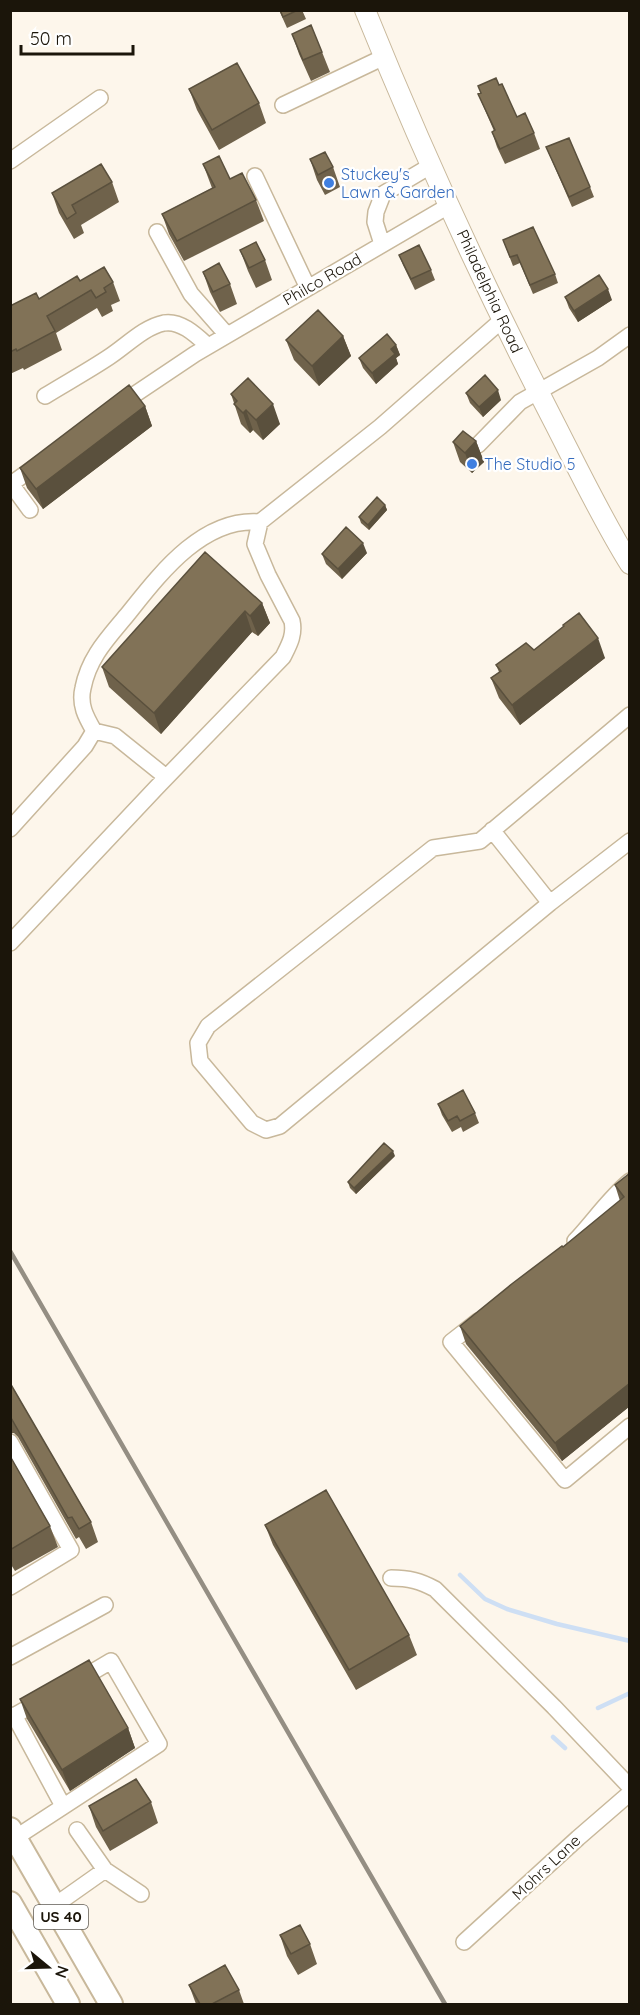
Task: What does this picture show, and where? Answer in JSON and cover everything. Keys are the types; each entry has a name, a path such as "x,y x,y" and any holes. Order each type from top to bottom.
{"highway":[{"name":"US 40","path":"13,1833 111,2004"},
{"name":"US 40","path":"10,1903 68,2004"}],"main road":[{"name":"Philadelphia Road","path":"365,10 502,320 630,564"}],"street":[{"path":"283,105 384,57"},
{"path":"10,161 100,98"},
{"path":"382,244 375,222 383,194 432,165"},
{"path":"255,176 308,288"},
{"name":"Philco Road","path":"111,411 202,350 450,204"},
{"path":"157,232 191,294 227,335"},
{"path":"10,943 161,782 283,657 294,630 292,621 255,544 260,522 380,427 502,320"},
{"path":"45,396 110,357 151,328 166,323 179,325 194,333 202,350"},
{"path":"478,445 520,402 539,393 630,335"},
{"path":"30,510 11,484 47,458"},
{"path":"161,782 115,736 94,731 82,709 82,689 94,655 157,577 180,553 218,531 245,521 260,522"},
{"path":"630,715 480,841 433,848 208,1026 198,1043 200,1061 252,1123 266,1130 280,1126 550,903 630,841"},
{"path":"10,829 85,746 94,731"},
{"path":"492,830 550,903"},
{"path":"567,1248 608,1205 613,1195 630,1182"},
{"path":"487,1313 451,1342 565,1480 630,1426"},
{"path":"10,1442 71,1550 11,1586"},
{"path":"391,1578 407,1578 422,1582 435,1590 554,1707 630,1787"},
{"path":"10,1657 105,1605"},
{"path":"13,1833 63,1806 159,1744 111,1661 12,1716 63,1806"},
{"name":"Mohrs Lane","path":"464,1942 630,1793"},
{"path":"77,1830 105,1870 141,1894"},
{"path":"54,1905 105,1870"}],"building":[{"path":"280,10 298,10 283,17"},
{"path":"311,25 322,52 303,60 292,34"},
{"path":"237,63 259,103 212,130 189,89"},
{"path":"496,78 499,85 502,84 517,117 525,113 534,133 500,149 492,132 495,130 478,94 481,93 478,86"},
{"path":"569,138 590,187 569,197 546,147"},
{"path":"325,152 333,167 318,175 310,159"},
{"path":"219,156 230,179 242,173 256,200 177,241 162,214 215,187 203,164"},
{"path":"101,164 112,182 72,205 76,213 67,219 52,193"},
{"path":"533,227 555,274 530,285 517,255 510,257 503,240"},
{"path":"256,242 265,260 249,268 240,250"},
{"path":"419,245 431,270 411,279 399,255"},
{"path":"219,263 230,284 213,292 203,272"},
{"path":"104,267 113,282 104,288 106,292 96,298 91,290 47,316 55,331 17,351 16,349 10,352 10,306 36,293 39,299 77,276 80,281"},
{"path":"599,275 608,289 574,311 565,297"},
{"path":"318,310 343,336 312,366 286,340"},
{"path":"387,334 396,345 391,349 395,354 372,373 359,358"},
{"path":"485,375 498,390 479,407 466,393"},
{"path":"248,378 273,404 256,420 246,410 243,413 234,404 237,401 231,394"},
{"path":"129,385 145,406 36,489 20,468"},
{"path":"463,431 476,441 465,453 453,442"},
{"path":"377,497 385,505 368,525 359,517"},
{"path":"346,527 363,543 338,569 322,554"},
{"path":"205,552 262,603 250,616 245,611 154,713 102,667"},
{"path":"579,613 598,638 512,705 491,678 501,671 496,665 526,643 534,650"},
{"path":"463,1090 475,1113 460,1121 457,1116 448,1121 438,1104"},
{"path":"384,1143 393,1151 354,1188 348,1182"},
{"path":"630,1173 630,1383 555,1443 460,1326 624,1197 615,1185"},
{"path":"10,1383 91,1522 79,1529 72,1517 68,1518 10,1416"},
{"path":"10,1456 50,1526 10,1550"},
{"path":"326,1490 409,1635 349,1670 265,1525"},
{"path":"89,1660 128,1728 62,1770 20,1699"},
{"path":"136,1779 151,1802 103,1831 89,1806"},
{"path":"300,1925 310,1944 291,1954 280,1935"},
{"path":"225,1965 239,1990 212,2004 200,2004 189,1985"}],"waterway":[{"path":"460,1575 485,1599 507,1609 557,1624 630,1641"},
{"path":"598,1708 630,1693"},
{"path":"553,1737 565,1748"}],"railway":[{"path":"10,1251 445,2004"}],"place":[{"name":"Stuckey's Lawn & Garden","path":"329,183"},
{"name":"The Studio 5","path":"472,464"}]}
